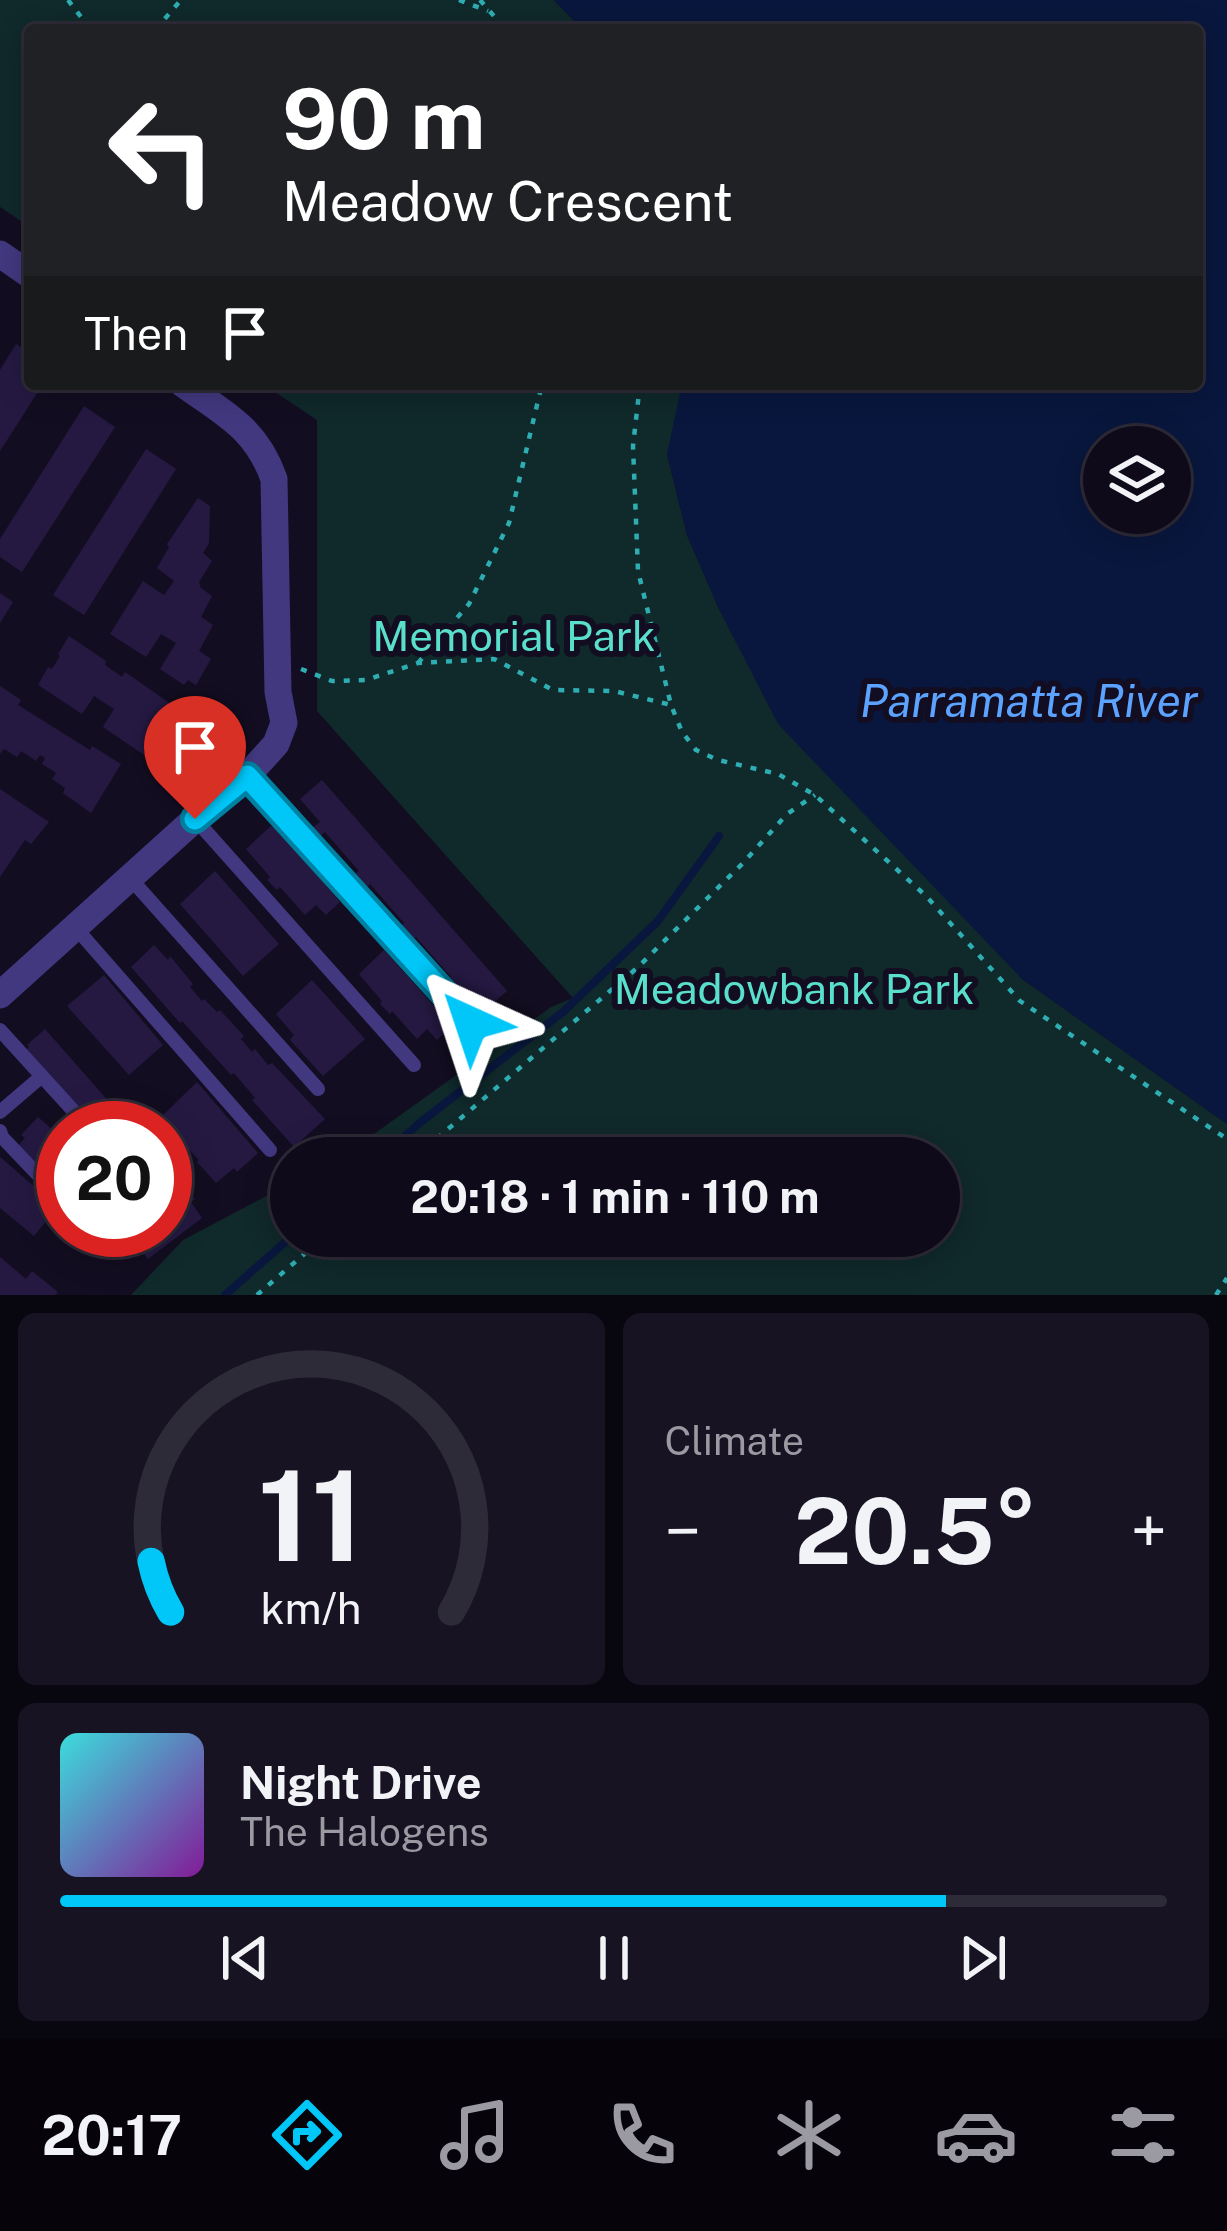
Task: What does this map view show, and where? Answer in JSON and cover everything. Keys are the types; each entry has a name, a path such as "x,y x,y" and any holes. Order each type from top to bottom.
{"street":[{"path":"0,995 247,776 276,744 284,723 278,692 274,479 265,453 242,427 191,390"},
{"path":"0,977 245,753 278,692"}],"lane":[{"path":"247,776 471,1023"},
{"path":"195,819 414,1065"},
{"path":"130,878 318,1089"},
{"path":"75,927 270,1150"},
{"path":"0,1030 65,1101"},
{"path":"0,1112 42,1076"},
{"path":"0,1131 36,1173"}],"path":[{"path":"68,0 86,24"},
{"path":"160,24 181,0"},
{"path":"458,0 493,13"},
{"path":"480,0 501,24"},
{"path":"418,664 469,604 509,523 541,390"},
{"path":"639,390 633,446 638,571 671,705 696,750 778,774 815,795 926,896 1020,1001 1227,1139"},
{"path":"308,670 332,681 365,680 418,664 494,659 553,690 614,691 671,705"},
{"path":"439,1137 637,968 788,814 815,795"},
{"path":"257,1295 301,1257"},
{"path":"1216,1295 1227,1278"}],"green space":[{"path":"0,0 554,0 577,24 24,24 24,223 0,207"},
{"path":"272,390 687,390 1022,979 1227,1124 1227,1295 131,1295 167,1257 192,1257 192,1235 270,1194 270,1257 960,1257 960,1137 370,1137 551,1007 573,998 317,711 317,420","holes":["667,454 755,677 719,609 687,535"]}],"water":[{"name":"Parramatta River","path":"554,0 1227,0 1227,1124 1022,979 778,724 687,535 667,454 681,390 1203,390 1203,24 577,24"}],"building":[{"path":"16,344 24,349 24,390 39,390 0,451 0,370"},
{"path":"84,406 115,427 22,572 0,557 0,539"},
{"path":"146,449 176,469 84,615 53,595"},
{"path":"198,498 210,506 209,543 203,553 212,561 199,582 212,596 201,617 213,625 199,651 211,659 196,685 188,680 184,685 160,669 176,643 161,634 146,657 110,634 143,581 164,595 174,581 157,568"},
{"path":"0,593 13,602 0,623"},
{"path":"69,636 122,677 125,672 181,711 150,759 103,727 114,709 94,696 82,714 38,685"},
{"path":"0,686 21,700 18,705 121,764 91,813 63,793 65,788 52,779 56,773 42,764 45,758 40,755 36,761 21,751 17,757 4,749 0,754"},
{"path":"322,780 507,991 484,1011 465,989 455,997 442,984 451,977 416,937 407,944 396,932 404,923 370,884 363,892 350,878 359,871 325,832 315,840 307,832 320,822 300,799"},
{"path":"0,789 49,822 31,844 25,840 0,877"},
{"path":"273,824 340,902 326,915 316,905 305,915 280,887 277,890 267,880 270,877 246,849"},
{"path":"215,871 279,944 243,976 180,904"},
{"path":"154,945 168,960 170,956 202,1001 220,1010 252,1052 255,1049 268,1065 272,1063 325,1119 305,1137 285,1137 234,1073 180,1023 131,967"},
{"path":"384,950 452,1026 437,1040 427,1029 417,1039 380,1004 359,974"},
{"path":"104,975 163,1045 129,1075 67,1006"},
{"path":"312,980 365,1039 323,1076 290,1040 294,1035 276,1014"},
{"path":"45,1029 108,1101 62,1101 22,1056"},
{"path":"197,1082 258,1153 216,1183 192,1153 192,1101 177,1101"},
{"path":"36,1119 36,1162 18,1146 25,1138 21,1135"},
{"path":"0,1157 36,1188 36,1234 0,1208"},
{"path":"192,1203 202,1218 192,1226"},
{"path":"0,1257 26,1279 32,1271 58,1292 0,1295"}],"waterway":[{"path":"404,1137 563,1012 658,921 719,836"},
{"path":"225,1295 270,1255"}],"route":[{"path":"195,819 247,776 471,1023"}],"park label":[{"name":"Memorial Park","path":"514,635"},
{"name":"Meadowbank Park","path":"794,988"}]}
